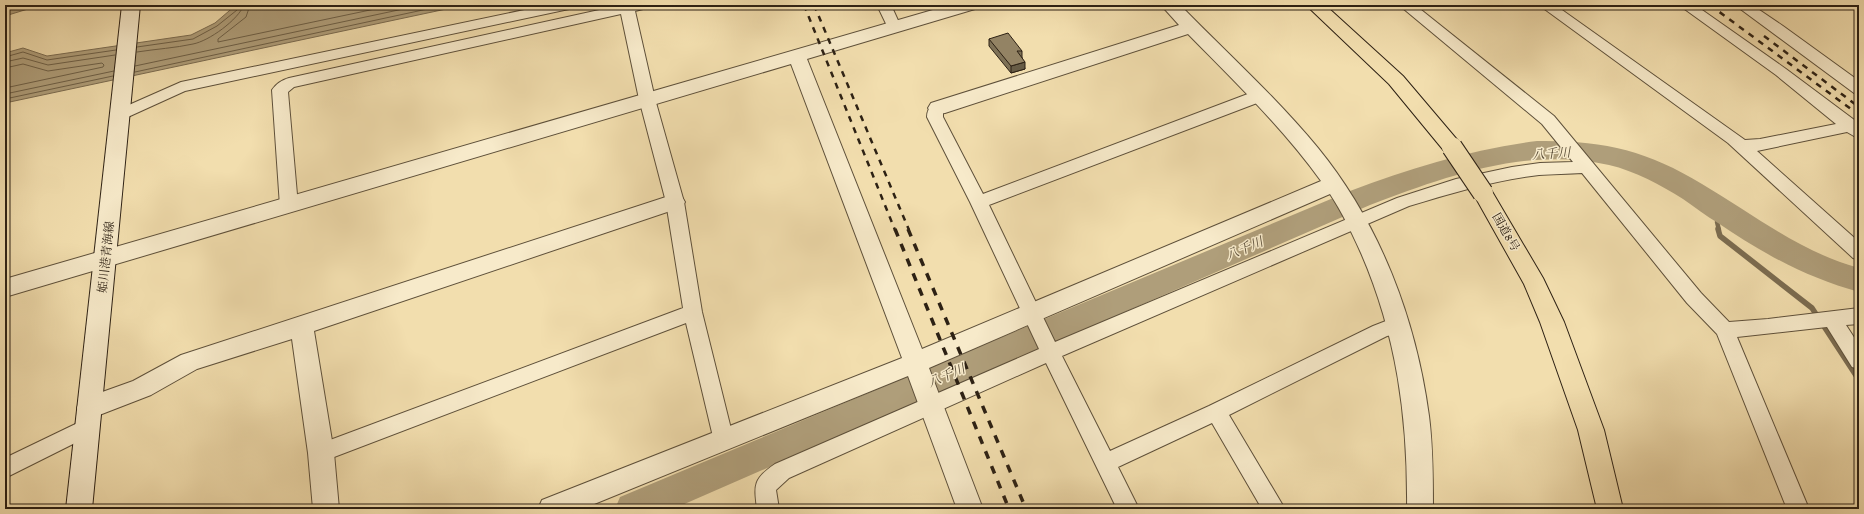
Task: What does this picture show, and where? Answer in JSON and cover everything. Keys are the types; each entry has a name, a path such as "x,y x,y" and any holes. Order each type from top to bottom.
{"highway":[{"name":"国道8号","path":"1315,5 1396,80 1452,147 1483,193 1509,236 1552,322 1591,430 1610,509"}],"street":[{"name":"姫川港青海線","path":"79,509 106,258 119,109 131,5"},
{"path":"119,109 182,87 569,5"},
{"path":"289,206 280,90 289,83 642,5"},
{"path":"884,5 894,27"},
{"path":"5,288 289,206 969,5"},
{"path":"1170,5 1259,96 1313,155 1334,184 1357,221 1379,270 1399,327 1413,390 1420,442 1420,509"},
{"path":"1406,5 1548,120 1694,298 1725,330 1798,509"},
{"path":"1546,5 1734,139 1859,253"},
{"path":"1686,5 1781,72 1855,129"},
{"path":"1742,5 1778,29 1859,89"},
{"path":"627,8 647,99 675,202 693,312 724,441"},
{"path":"1128,509 1031,313 979,202 935,117 935,112 938,108 1191,27"},
{"path":"797,56 932,406 970,509"},
{"path":"979,202 1259,96"},
{"path":"1741,146 1760,145 1855,129"},
{"path":"768,509 765,488 771,479 782,471 932,406 1051,352 1357,221 1422,195 1456,185 1512,173 1540,169 1586,167"},
{"path":"551,509 724,441 915,363 1334,184"},
{"path":"5,468 188,362 302,326 675,202"},
{"path":"321,454 693,312"},
{"path":"1725,330 1859,316"},
{"path":"1832,319 1859,361"},
{"path":"302,326 321,454 326,509"},
{"path":"1105,463 1216,412 1380,331 1391,327 1399,327"},
{"path":"1216,412 1274,509"}],"water":[{"path":"5,5 41,5 5,16"},
{"path":"236,5 465,5 5,103 5,53 23,48 47,56 191,35 215,23"}],"building":[{"path":"1008,33 1022,51 1017,51 1025,62 1011,66 989,39"}],"waterway":[{"name":"八千川","path":"633,509 1360,198 1417,177 1476,160 1537,151 1568,150 1598,153 1621,158 1656,172 1687,188 1758,234 1808,262 1859,280"},
{"path":"1719,230 1717,222 1728,216"},
{"path":"1718,229 1720,236 1812,308 1859,380"}],"railway":[{"path":"804,5 895,230"},
{"path":"814,5 909,230"},
{"path":"1710,5 1859,115"},
{"path":"1764,36 1859,107"},
{"path":"895,229 1009,509"},
{"path":"908,229 1026,509"}]}
